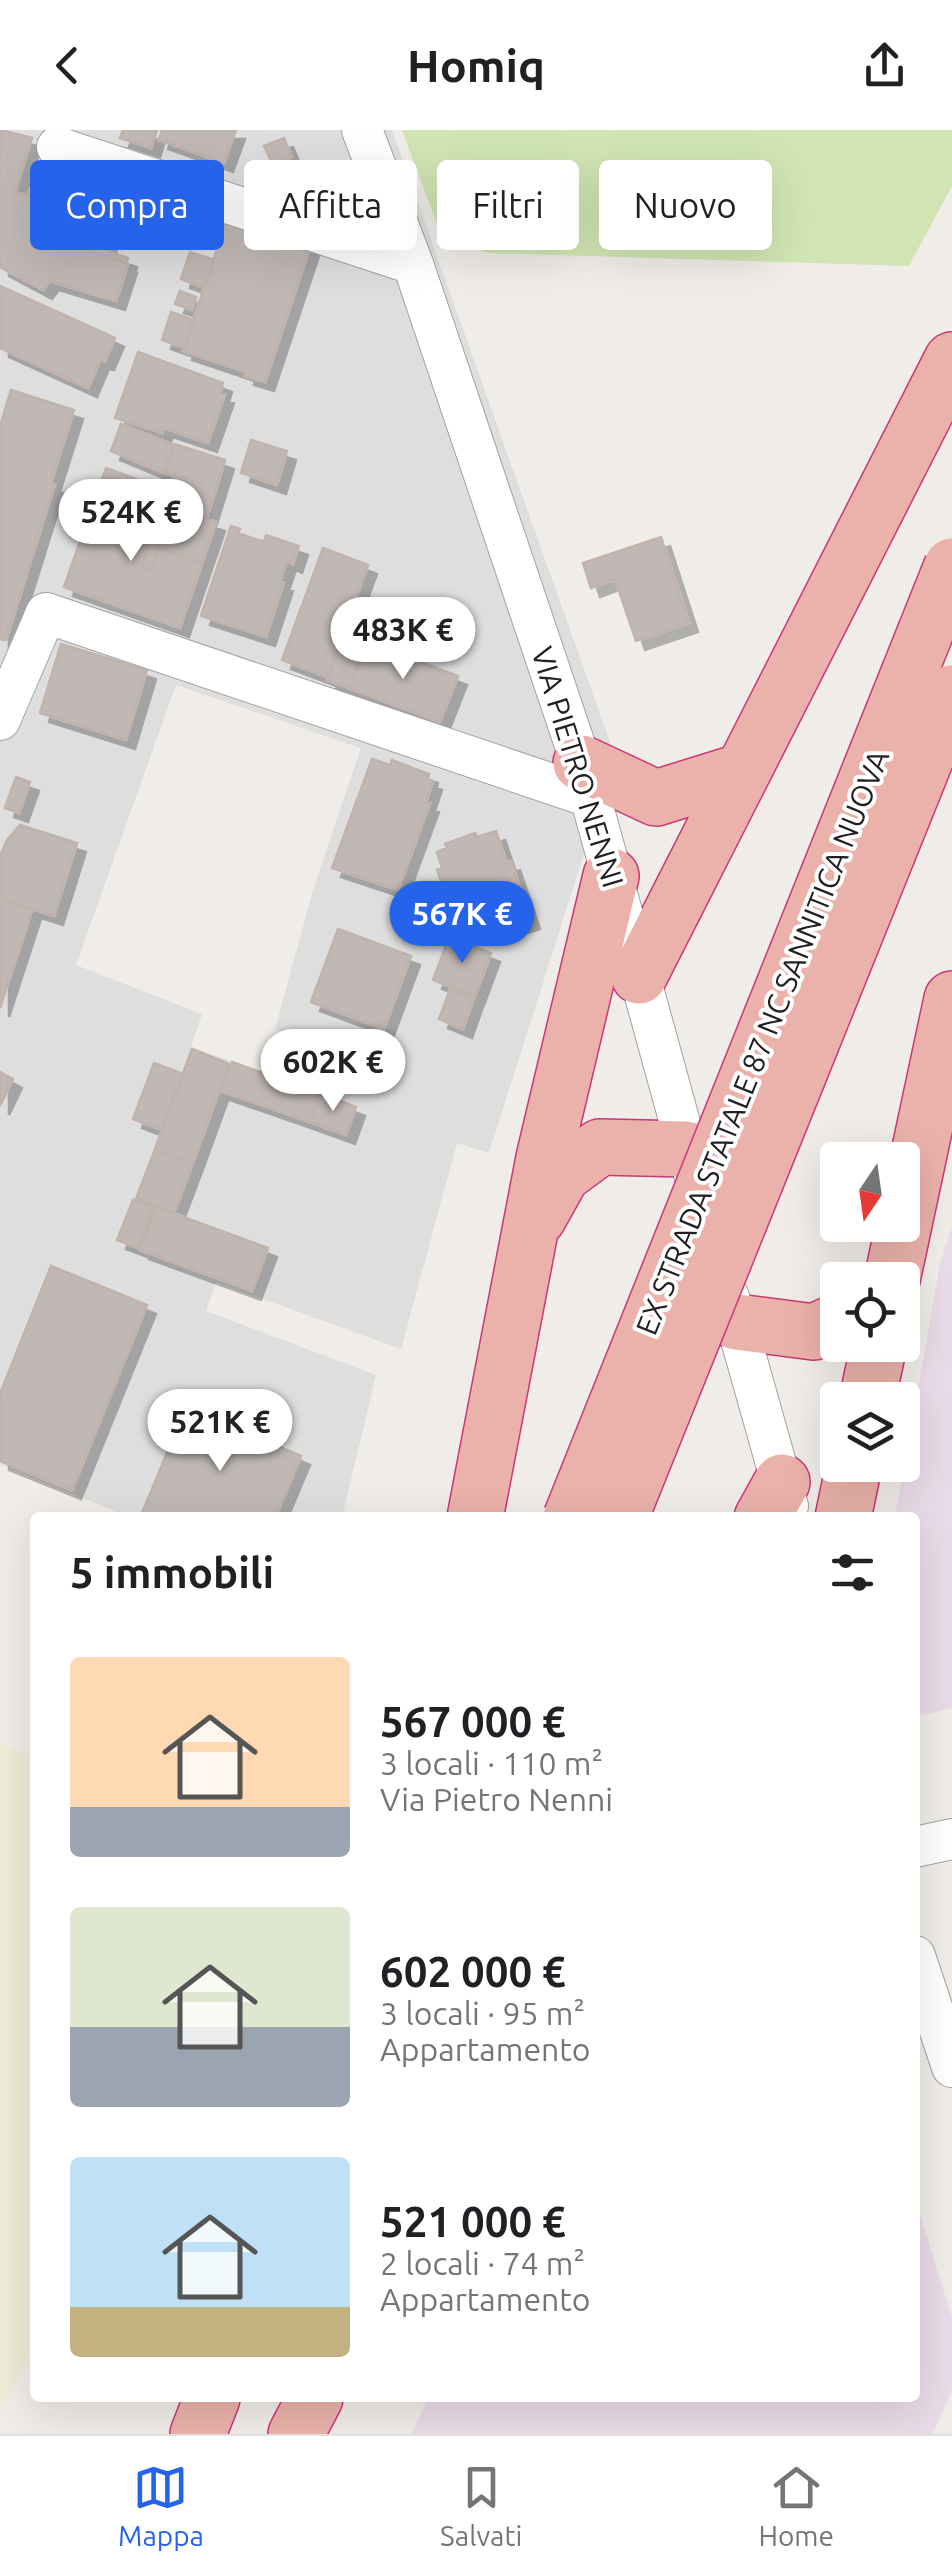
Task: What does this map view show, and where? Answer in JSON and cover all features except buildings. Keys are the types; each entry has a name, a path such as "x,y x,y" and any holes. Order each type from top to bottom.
{"highway":[{"path":"639,976 952,360"},
{"name":"EX STRADA STATALE 87 NC SANNITICA NUOVA","path":"573,1512 952,566"},
{"name":"EX STRADA STATALE 87 NC SANNITICA NUOVA","path":"622,1512 952,693"},
{"path":"585,780 656,798 743,770"},
{"path":"476,1512 530,1234 611,876"},
{"path":"896,1262 952,999"},
{"path":"530,1234 562,1175 600,1147 680,1126"},
{"path":"736,1322 814,1332 820,1329"},
{"path":"844,1512 850,1482"},
{"path":"198,2434 210,2402"},
{"path":"258,2434 271,2402"},
{"path":"296,2434 313,2402"}],"street":[{"name":"VIA PIETRO NENNI","path":"362,130 413,264 585,780 736,1322 778,1505"},
{"path":"56,147 413,264"},
{"path":"0,720 46,613 585,780"},
{"path":"920,1846 952,1839"},
{"path":"920,1971 952,2068"}],"shaded area":[{"path":"0,130 392,130 403,160 244,160 244,250 417,250 417,200 615,756 489,1153 457,1143 401,1349 216,1282 206,1311 376,1375 343,1512 117,1512 0,1464","holes":["176,685 361,748 313,890 275,1029 344,1051 330,1095 191,1047 202,1014 76,965"]},
{"path":"952,1225 952,1708 920,1716 920,1512 896,1512 901,1482 920,1482 919,1382 940,1264"},
{"path":"920,2214 952,2318 952,2390 933,2434 411,2434 426,2402 920,2402"}],"green space":[{"path":"402,130 952,130 952,186 909,266 489,253 480,250 579,250 579,160 437,160 437,224 417,170 417,160 413,160"},
{"path":"0,1742 30,1756 30,2354 0,2413"}]}
